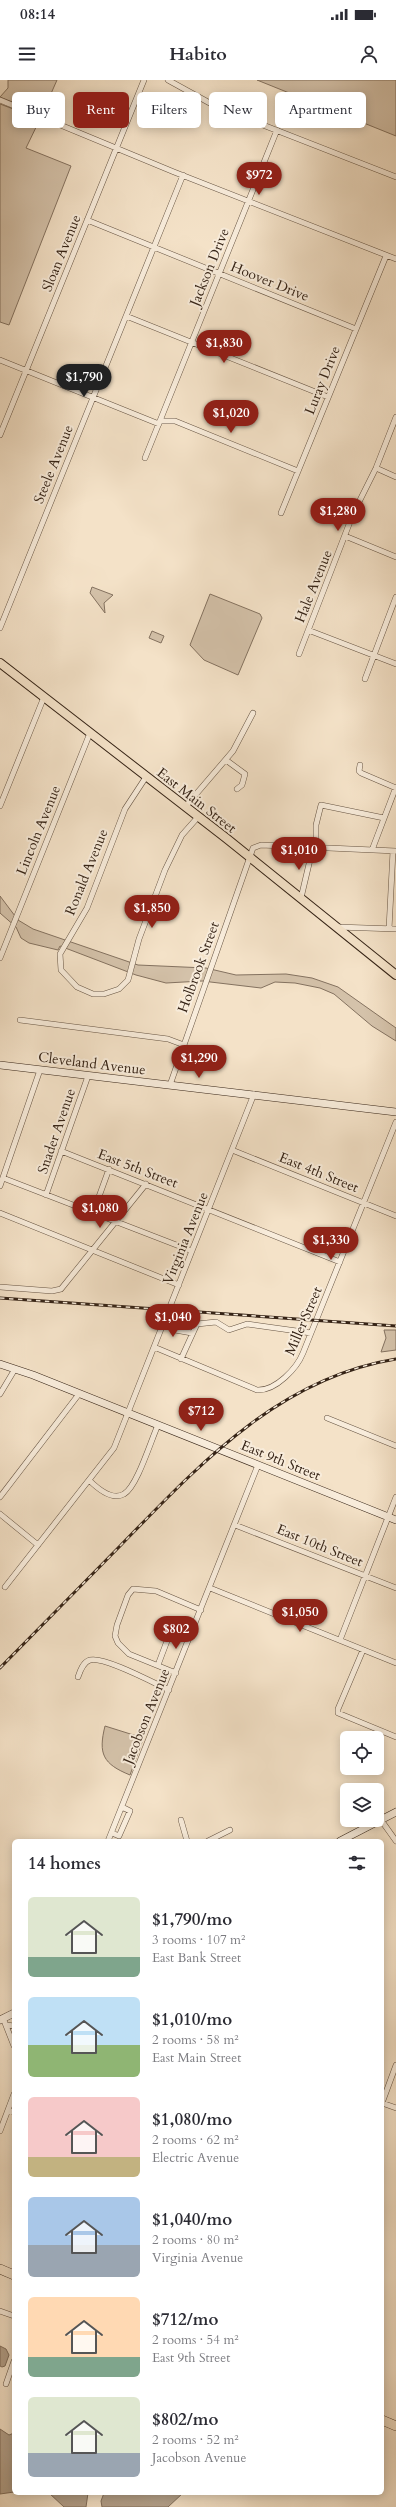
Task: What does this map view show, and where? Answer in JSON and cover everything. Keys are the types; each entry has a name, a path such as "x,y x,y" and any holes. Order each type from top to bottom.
{"highway":[{"path":"0,2269 12,2274"},
{"path":"384,2421 396,2426"}],"main road":[{"name":"East Main Street","path":"0,663 249,857 396,975"},
{"name":"Cleveland Avenue","path":"0,1065 396,1112"},
{"name":"East 9th Street","path":"0,1364 128,1413 396,1520"},
{"path":"384,1818 396,1812"},
{"path":"344,1839 367,1827"},
{"path":"3,2021 12,2014"}],"street":[{"name":"Sloan Avenue","path":"0,435 144,80"},
{"path":"168,80 211,104 396,178"},
{"path":"0,100 117,146 183,175 396,259"},
{"name":"Jackson Drive","path":"145,458 277,130"},
{"name":"Steele Avenue","path":"0,628 183,175"},
{"name":"Hoover Drive","path":"87,220 356,329"},
{"name":"Luray Drive","path":"281,513 386,256"},
{"path":"126,316 328,397"},
{"path":"0,360 93,398 160,422 175,421 298,471"},
{"name":"Hale Avenue","path":"299,654 345,536 376,468 396,417"},
{"path":"376,468 396,477"},
{"path":"345,536 396,557"},
{"path":"365,679 396,597"},
{"path":"308,630 396,664"},
{"path":"0,806 44,697"},
{"path":"185,807 226,760 253,713"},
{"name":"Lincoln Avenue","path":"0,958 90,733"},
{"path":"226,760 245,774 242,785 236,789"},
{"path":"360,765 359,771 361,773 396,787 372,850"},
{"name":"Ronald Avenue","path":"146,777 125,809 86,908 60,954 60,964 64,975 72,984 85,992 97,995 110,993 122,987 128,980 139,939 166,870 182,835 198,817"},
{"path":"301,898 314,847 316,825 321,805 384,818"},
{"path":"249,857 253,848 258,846 394,851 389,929"},
{"name":"Holbrook Street","path":"170,1085 249,857"},
{"path":"336,927 396,929"},
{"path":"20,1020 168,1039 184,1045"},
{"path":"0,1186 40,1070"},
{"name":"Snader Avenue","path":"46,1195 88,1076"},
{"name":"Virginia Avenue","path":"5,1587 114,1448 254,1094"},
{"name":"Miller Street","path":"182,1359 250,1387 263,1390 289,1374 300,1361 340,1262 362,1202 396,1122"},
{"name":"East 4th Street","path":"232,1150 396,1216"},
{"name":"East 5th Street","path":"61,1151 340,1262"},
{"path":"93,1213 109,1169"},
{"path":"3,1178 192,1251"},
{"path":"0,1288 52,1291 66,1285 146,1184"},
{"path":"0,1213 179,1285"},
{"path":"165,1320 188,1319 197,1324 216,1322 230,1330 247,1324 311,1332"},
{"path":"165,1320 175,1330 192,1333"},
{"path":"154,1347 182,1359 197,1324"},
{"path":"0,1394 15,1369"},
{"path":"0,1497 79,1394"},
{"path":"327,1418 396,1446"},
{"path":"89,1480 105,1493 118,1496 126,1493 136,1478 158,1425"},
{"name":"Jacobson Avenue","path":"109,1839 258,1465"},
{"path":"340,1640 396,1498"},
{"path":"0,1514 38,1546"},
{"name":"East 10th Street","path":"235,1524 396,1588"},
{"path":"210,1588 396,1663"},
{"path":"176,1673 129,1654 118,1643 116,1630 130,1592 140,1589 156,1591 201,1610"},
{"path":"158,1666 167,1641"},
{"path":"363,1650 338,1709 338,1713 396,1737"},
{"path":"78,1677 84,1664 90,1660 97,1660 122,1668 169,1690"},
{"path":"112,1833 119,1836 123,1831 130,1811 122,1807"},
{"path":"182,1820 187,1839"},
{"path":"384,1824 396,1841"},
{"path":"212,1839 230,1830"},
{"path":"3,2021 12,2041"},
{"path":"384,2098 396,2065"},
{"path":"0,2131 12,2099"},
{"path":"384,2104 396,2108"},
{"path":"8,2110 12,2111"},
{"path":"0,2311 12,2315"},
{"path":"6,2384 12,2367"}],"shaded area":[{"path":"8,80 57,80 52,92 12,92 12,102 0,97 8,88"},
{"path":"257,80 396,80 396,136 366,124 366,92 287,92"},
{"path":"0,104 12,108 12,128 36,128 26,148 71,166 9,325 0,322"},
{"path":"92,587 113,595 104,603 105,613 90,593"},
{"path":"210,594 260,614 262,618 238,675 204,660 190,645"},
{"path":"152,631 164,636 161,643 149,638"},
{"path":"0,896 18,920 33,929 138,965 206,968 236,975 286,974 312,978 338,987 396,1028 396,1041 372,1026 334,994 320,988 295,983 275,982 261,988 202,981 166,983 136,975 60,946 58,950 29,943 21,938 16,927 0,913"},
{"path":"384,1330 396,1330 396,1350 381,1352 386,1338"},
{"path":"105,1726 140,1737 142,1742 130,1775 114,1767 105,1757 102,1744"},
{"path":"0,2346 6,2349 9,2355 5,2366 2,2367 0,2366"},
{"path":"0,2429 9,2435 12,2434 12,2492 0,2494"},
{"path":"51,2495 88,2495 86,2507 64,2507"},
{"path":"103,2495 181,2495 168,2507 102,2507 101,2501"}],"railway":[{"path":"0,1298 396,1326"},
{"path":"0,1668 181,1484 244,1429 278,1405 315,1385 354,1369 396,1359"}]}
